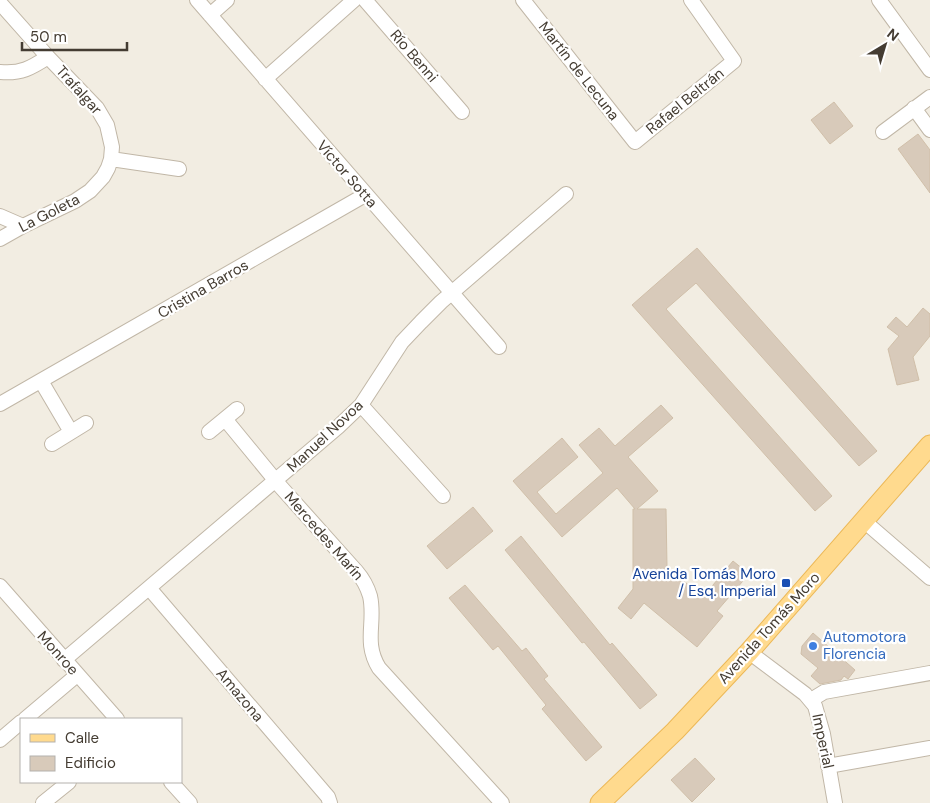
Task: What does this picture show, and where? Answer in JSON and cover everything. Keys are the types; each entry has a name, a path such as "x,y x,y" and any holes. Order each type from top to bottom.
{"main road":[{"name":"Avenida Tomás Moro","path":"600,803 675,731 748,652 930,445"}],"street":[{"name":"Víctor Sotta","path":"197,0 499,348"},
{"path":"210,16 227,0"},
{"path":"265,79 354,0"},
{"name":"Río Benni","path":"365,0 462,112"},
{"name":"Martín de Lecuna","path":"523,0 635,142"},
{"name":"Rafael Beltrán","path":"635,142 734,61 691,0"},
{"path":"880,0 930,70"},
{"name":"Trafalgar","path":"0,3 103,116 110,136 111,159"},
{"path":"0,72 13,73 31,68 48,56"},
{"path":"883,132 930,97"},
{"path":"914,108 930,130"},
{"path":"111,159 179,169"},
{"name":"La Goleta","path":"0,239 75,201 90,191 103,177 111,159"},
{"name":"Manuel Novoa","path":"64,660 338,427 361,405 402,342 441,302 566,194"},
{"name":"Cristina Barros","path":"0,404 365,195"},
{"path":"0,216 23,226"},
{"path":"41,381 71,432"},
{"path":"361,405 443,496"},
{"path":"209,432 237,409"},
{"name":"Mercedes Marín","path":"224,419 366,584 372,614 370,647 379,668 502,803"},
{"path":"52,444 86,423"},
{"path":"864,521 930,578"},
{"name":"Monroe","path":"0,586 116,718"},
{"name":"Amazona","path":"149,588 328,797 330,803"},
{"name":"Imperial","path":"748,652 811,700 815,706 824,734 835,803"},
{"path":"811,700 824,692 930,673"},
{"path":"26,718 77,675"},
{"path":"0,740 20,723"},
{"path":"828,766 930,748"},
{"path":"44,803 68,783"},
{"path":"173,783 186,801"}],"building":[{"path":"834,102 853,126 830,144 811,120"},
{"path":"918,134 930,150 930,193 898,149"},
{"path":"697,248 877,451 859,466 696,283 666,309 832,496 815,511 632,305"},
{"path":"923,308 930,314 930,336 913,357 919,380 897,385 888,349 899,336 887,327 896,317 907,327"},
{"path":"661,405 673,418 628,457 658,491 637,509 666,509 667,567 703,597 733,561 749,574 717,611 723,616 697,647 644,603 631,619 618,608 633,589 633,509 635,509 617,488 562,537 513,481 562,438 578,457 537,492 556,514 603,473 579,445 599,428 615,446"},
{"path":"473,507 493,531 447,569 427,546"},
{"path":"521,536 610,645 612,643 657,695 640,709 505,550"},
{"path":"465,585 522,651 526,648 548,676 544,679 602,747 586,761 542,709 546,705 498,646 493,650 449,598"},
{"path":"813,633 855,670 848,679 844,676 841,680 820,684 811,676 818,668 801,654 802,646"},
{"path":"695,758 715,779 692,802 671,780"}],"place":[{"name":"Avenida Tomás Moro / Esq. Imperial","path":"786,583"},
{"name":"Automotora Florencia","path":"813,646"}]}
